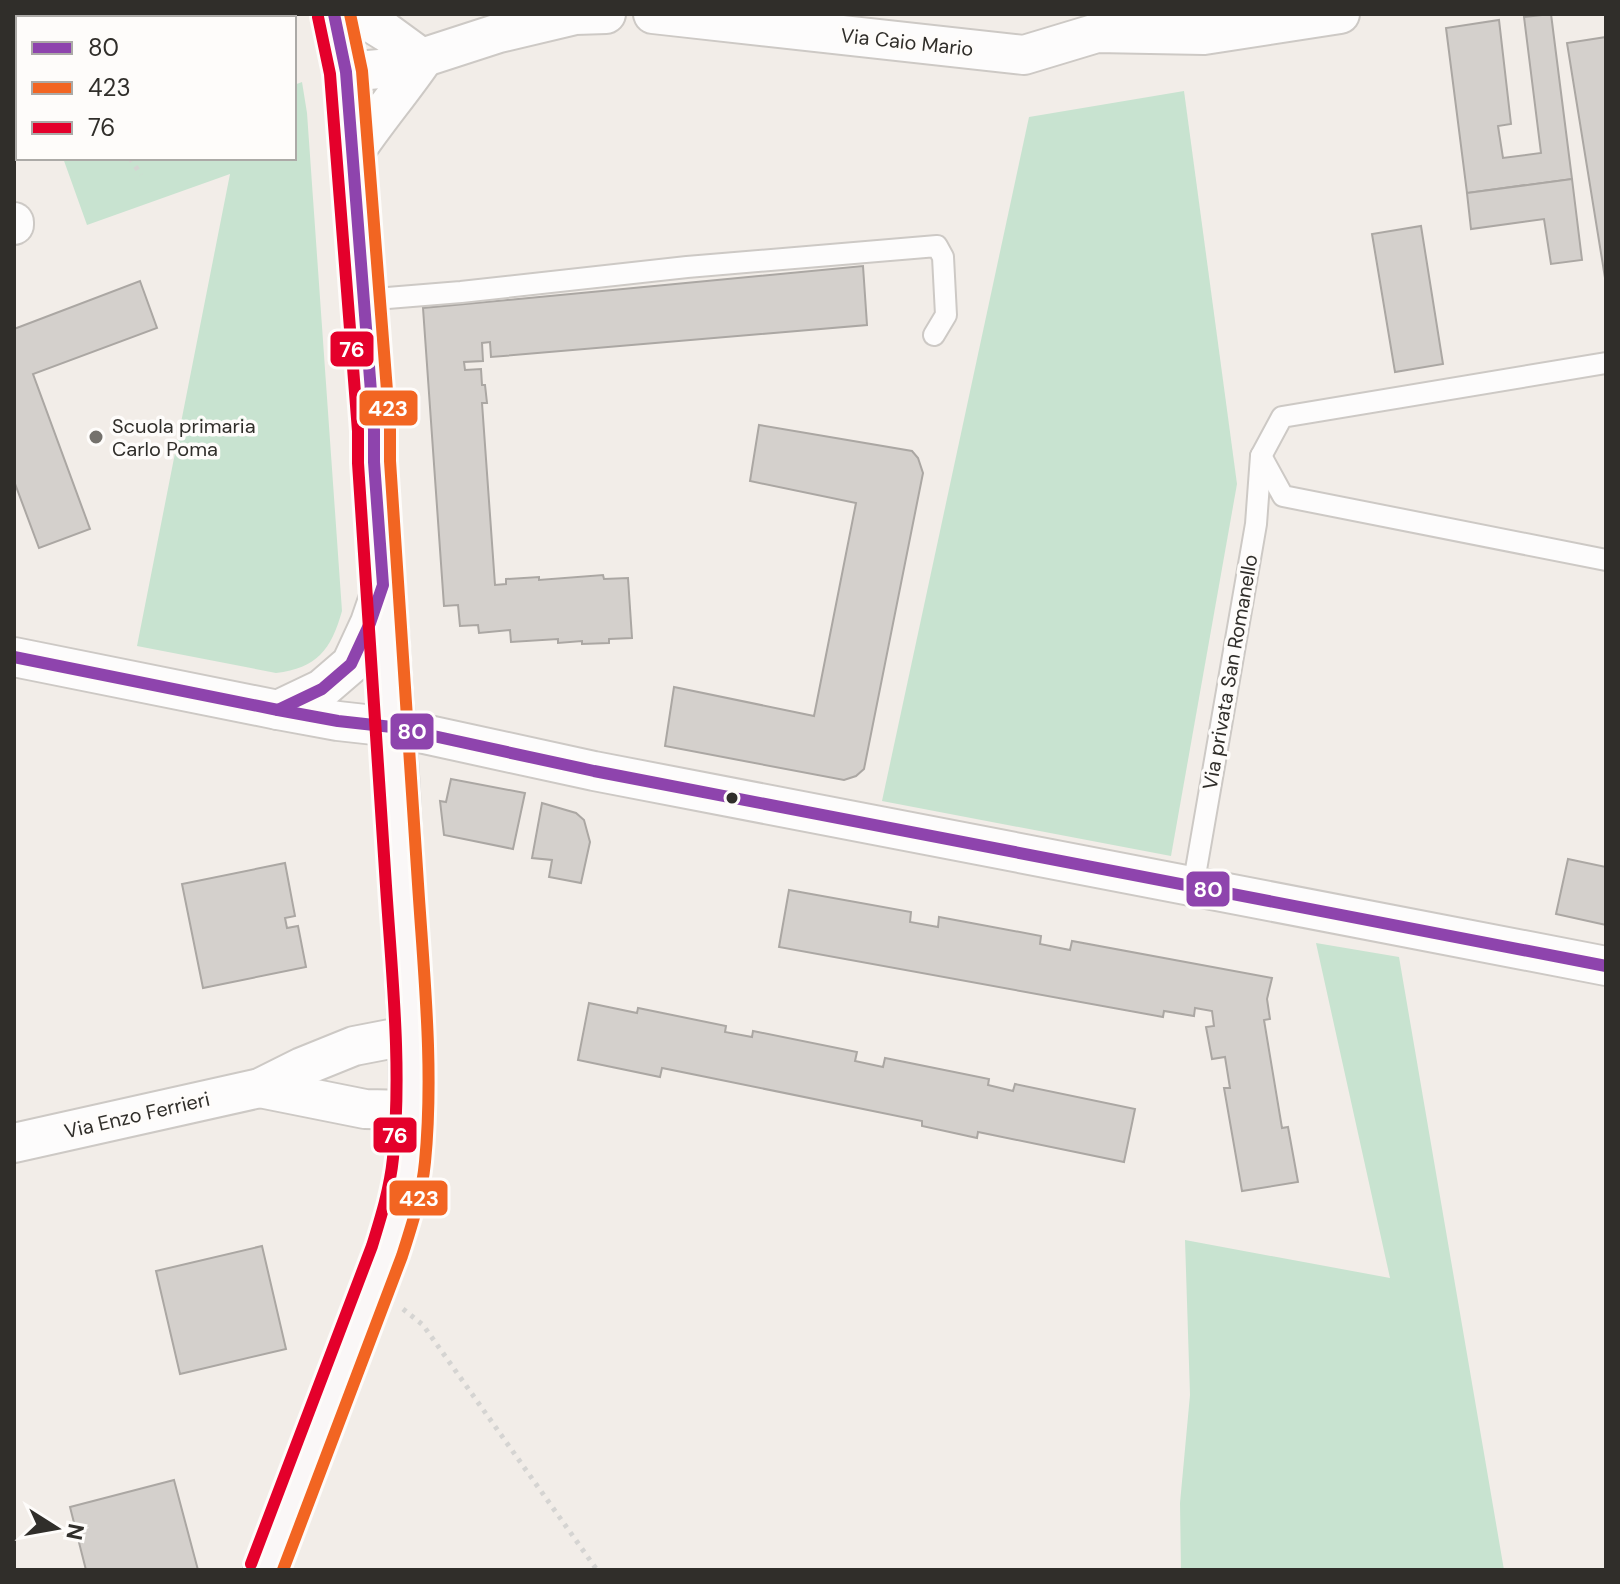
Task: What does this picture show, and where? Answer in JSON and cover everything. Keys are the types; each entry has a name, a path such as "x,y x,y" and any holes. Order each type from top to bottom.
{"street":[{"path":"266,1570 374,1285 402,1201 409,1162 412,1110 411,1035 374,430 354,153 346,72 334,14"},
{"path":"357,14 423,59"},
{"path":"346,72 391,68 499,33 575,15 606,14"},
{"name":"Via Caio Mario","path":"653,14 1024,55 1097,33 1109,24 1204,35 1340,14"},
{"path":"354,153 423,59"},
{"path":"278,710 322,689 351,664 383,585"},
{"path":"14,657 278,710 392,727 594,771 1606,966"},
{"name":"Via Enzo Ferrieri","path":"14,1143 260,1088 354,1046 411,1035"},
{"name":"Via Enzo Ferrieri","path":"260,1088 365,1109 412,1110"}],"lane":[{"path":"363,300 687,267 937,246 943,257 946,315 934,335"},
{"name":"Via privata San Romanello","path":"1193,887 1256,524 1261,456 1282,417 1606,363"},
{"path":"1261,456 1283,496 1606,560"}],"path":[{"path":"131,160 141,175"},
{"path":"374,1285 423,1325 597,1570"}],"green space":[{"path":"14,14 83,14 16,16 14,89"},
{"path":"302,82 307,113 342,611 333,636 320,655 302,667 276,673 137,646 230,174 87,225 64,160 296,160 296,84"},
{"path":"1184,91 1237,484 1171,856 882,801 1029,117"},
{"path":"1316,943 1399,957 1504,1570 1181,1570 1180,1503 1190,1395 1185,1240 1390,1278"}],"building":[{"path":"1551,14 1572,179 1467,193 1446,28 1499,20 1511,124 1498,126 1503,158 1541,153 1524,17"},
{"path":"1606,37 1606,284 1567,43"},
{"path":"1572,179 1582,260 1551,264 1544,219 1471,229 1467,193"},
{"path":"1421,226 1443,364 1395,372 1372,234"},
{"path":"863,266 867,325 491,357 490,342 482,343 483,361 464,362 465,370 481,369 482,385 485,385 487,403 482,403 495,585 506,584 506,579 539,577 539,580 603,575 604,579 628,578 632,638 582,644 582,641 558,643 558,639 511,642 510,630 479,633 478,625 460,626 458,605 444,606 423,308"},
{"path":"140,281 157,328 33,374 90,529 39,548 14,481 14,329"},
{"path":"759,425 912,451 923,473 864,769 844,780 665,746 674,687 814,716 856,503 750,481"},
{"path":"451,779 525,793 513,849 444,835 440,801 446,802"},
{"path":"542,803 576,813 584,820 590,842 581,883 549,877 552,860 532,858"},
{"path":"1568,859 1606,867 1606,925 1556,914"},
{"path":"285,863 295,916 285,918 287,928 298,926 306,967 203,988 182,884"},
{"path":"789,890 911,912 910,922 938,927 939,917 1041,936 1040,944 1070,950 1072,941 1272,978 1267,999 1270,1019 1264,1020 1282,1128 1288,1127 1298,1182 1242,1191 1224,1088 1230,1088 1225,1057 1212,1059 1206,1027 1214,1026 1212,1011 1195,1008 1194,1016 1164,1011 1163,1017 779,947"},
{"path":"589,1003 637,1013 638,1008 726,1026 725,1032 752,1037 753,1031 857,1052 855,1061 883,1067 885,1058 989,1079 988,1085 1013,1091 1015,1084 1135,1109 1124,1162 978,1132 977,1138 922,1126 922,1121 662,1068 660,1077 578,1060"},
{"path":"262,1246 286,1349 180,1374 156,1271"},
{"path":"174,1480 198,1570 86,1570 70,1507"}],"transit line":[{"name":"80","path":"278,710 322,689 351,664 383,585 346,72 334,14"},
{"name":"423","path":"283,1570 402,1256 422,1186 428,1127 427,1023 390,429 362,71 350,14"},
{"name":"76","path":"251,1564 372,1246 390,1180 396,1124 395,1022 358,431 330,74 318,17"},
{"name":"80","path":"14,657 278,710 392,727 594,771 1606,966"}],"place":[{"name":"Scuola primaria Carlo Poma","path":"96,437"}]}
